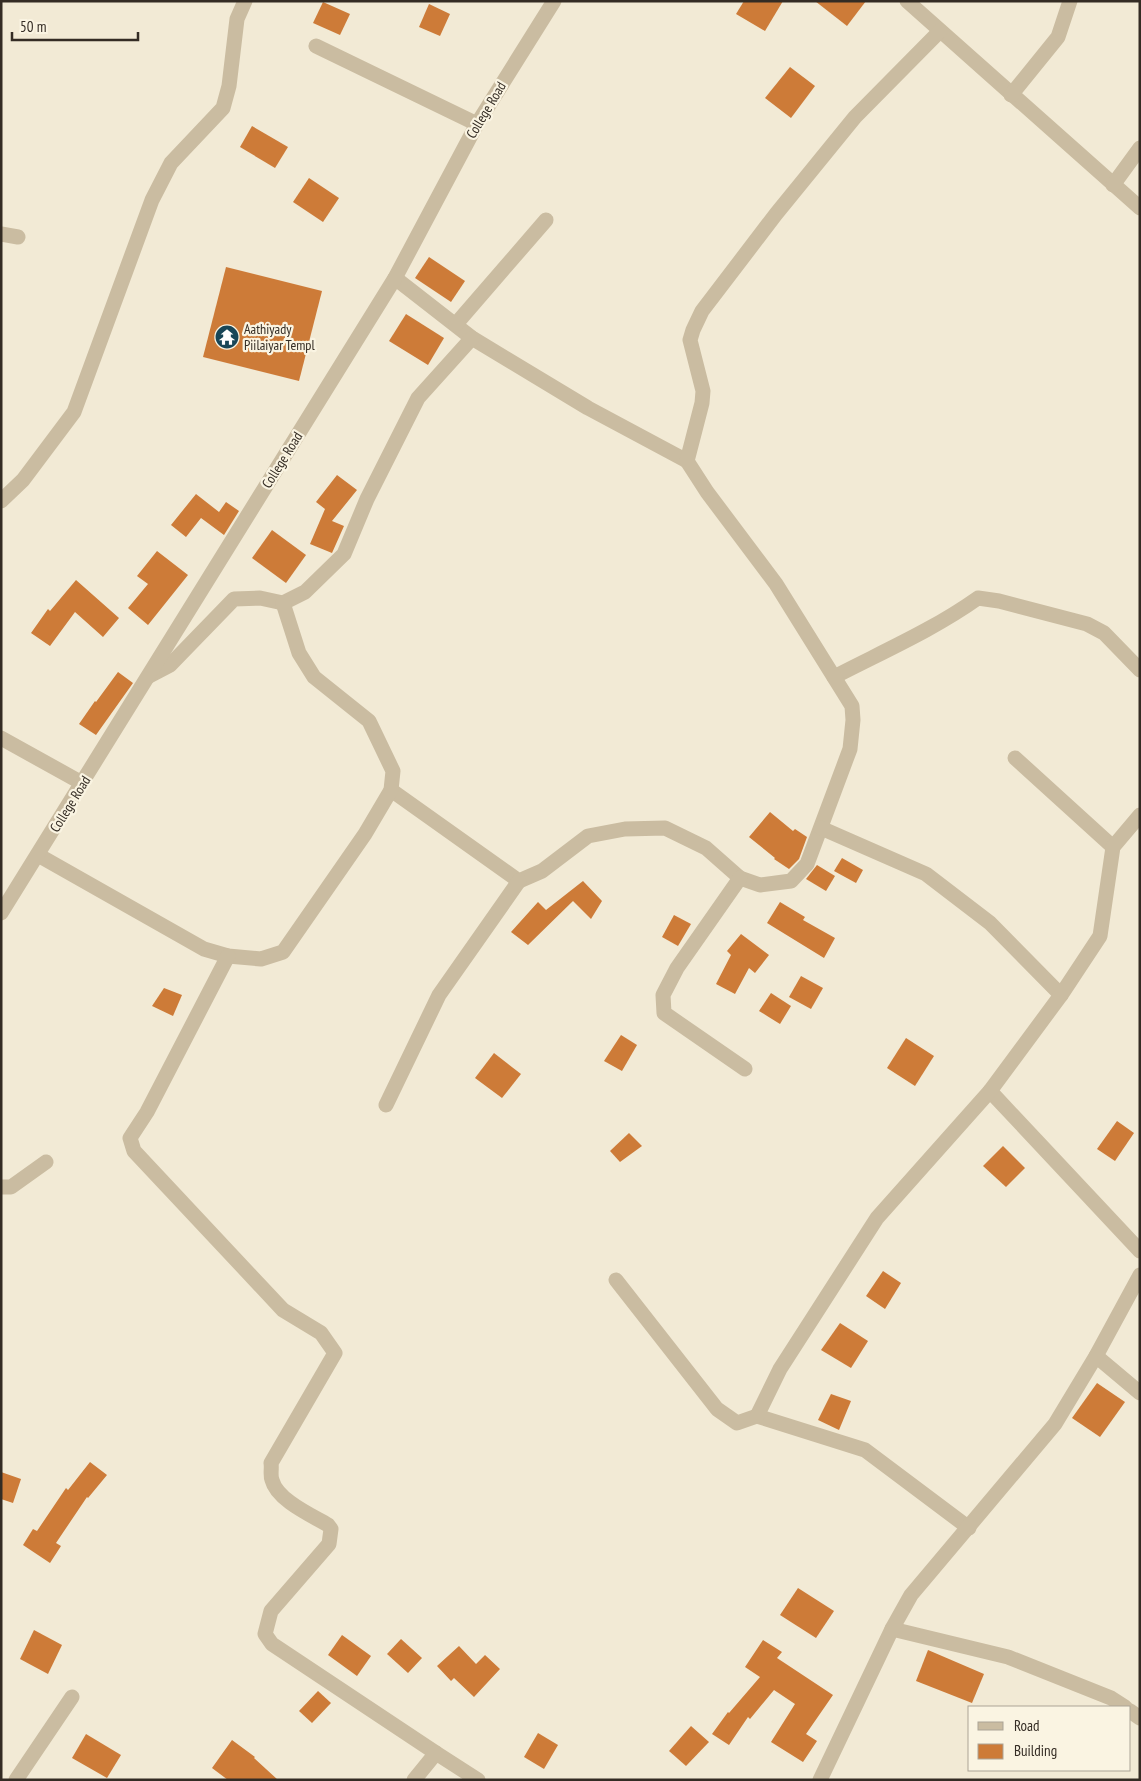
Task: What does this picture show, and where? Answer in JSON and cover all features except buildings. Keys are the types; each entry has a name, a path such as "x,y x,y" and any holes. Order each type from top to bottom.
{"street":[{"path":"1,501 23,480 74,412 152,200 172,163 223,108 229,86 237,19 245,1"},
{"name":"College Road","path":"1,913 395,278 476,124 554,1"},
{"path":"907,1 1140,208"},
{"path":"1011,95 1058,37 1070,1"},
{"path":"687,461 702,403 703,391 690,340 702,311 776,214 855,117 940,31"},
{"path":"316,46 476,124"},
{"path":"1113,185 1140,148"},
{"path":"456,324 546,220"},
{"path":"1,234 18,237"},
{"path":"386,1105 439,995 519,881 542,871 588,836 625,829 664,828 706,848 740,878 760,885 791,881 807,864 821,828 850,749 853,720 852,706 776,584 707,492 687,461 588,408 472,338 395,278"},
{"path":"148,677 170,665 234,600 260,598 283,604 305,592 344,554 367,499 418,398 472,338"},
{"path":"834,677 962,610 978,598 999,601 1086,624 1104,633 1140,670"},
{"path":"38,855 204,950 228,956 260,959 282,952 365,834 391,790 393,771 369,721 314,677 299,653 283,604"},
{"path":"1,738 82,784"},
{"path":"1015,758 1113,847"},
{"path":"391,790 519,881"},
{"path":"757,1416 780,1369 877,1218 990,1091 1061,995 1100,936 1113,847 1140,815"},
{"path":"821,828 926,874 990,923 1061,995"},
{"path":"740,878 677,968 663,995 664,1014 745,1069"},
{"path":"228,956 151,1104 130,1138 134,1152 283,1310 321,1333 335,1353 272,1463 272,1480 282,1496 328,1525 330,1529 329,1544 272,1611 265,1634 272,1644 478,1780"},
{"path":"990,1091 1140,1251"},
{"path":"1,1187 11,1187 46,1162"},
{"path":"820,1780 892,1629 911,1595 1055,1424 1096,1356 1140,1275"},
{"path":"616,1280 717,1409 737,1423 757,1416 865,1450 969,1528"},
{"path":"1096,1356 1140,1392"},
{"path":"892,1629 1008,1657 1111,1698 1123,1706"},
{"path":"16,1780 72,1697"},
{"path":"414,1780 436,1753"}],"place":[{"name":"Aathiyady Piilaiyar Templ","path":"227,337"}]}
